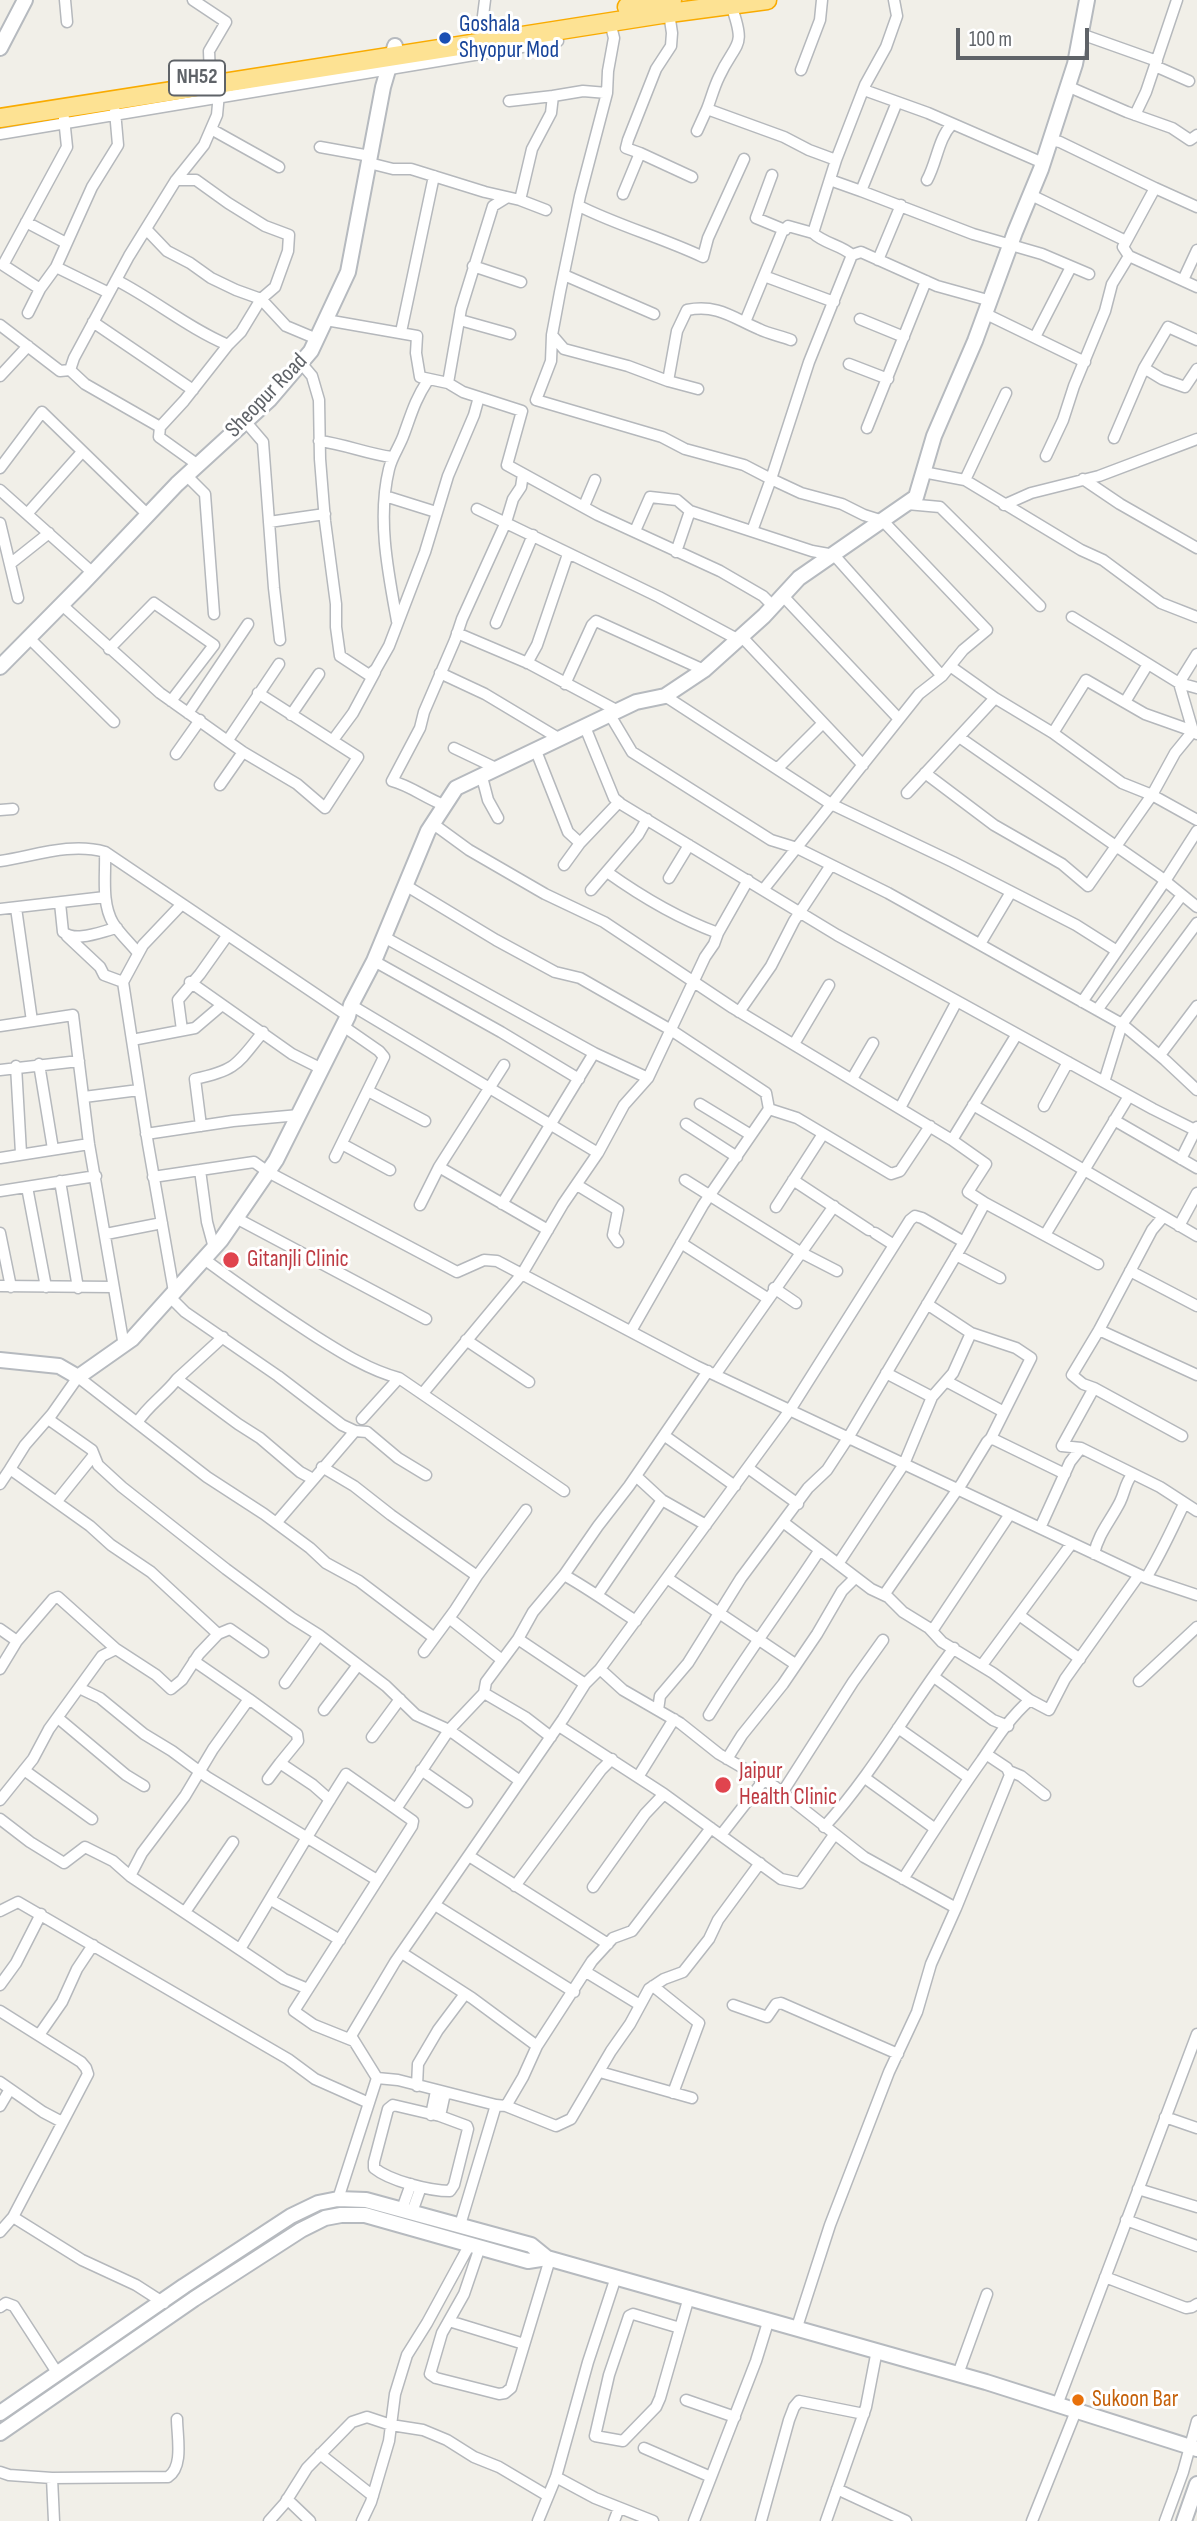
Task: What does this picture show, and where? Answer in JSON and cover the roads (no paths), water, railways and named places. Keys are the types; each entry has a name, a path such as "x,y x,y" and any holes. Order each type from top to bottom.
{"highway":[{"name":"NH52","path":"392,57 481,32 670,7 731,5 767,0"},
{"name":"NH52","path":"0,108 216,85 610,22 670,7"},
{"name":"NH52","path":"0,118 63,116 216,85"}],"street":[{"path":"1,40 25,0"},
{"path":"65,0 67,22"},
{"path":"70,370 116,279 176,180 204,145 217,115 216,85 209,51 226,22 193,0"},
{"path":"481,32 485,0"},
{"path":"801,70 820,20 822,0"},
{"path":"813,233 836,160 864,90 890,37 897,16 894,0"},
{"path":"0,1484 5,1469 48,1419 78,1377 124,1346 214,1248 268,1172 299,1115 374,961 432,823 456,788 636,702 665,696 704,670 799,578 916,497 934,436 988,307 1043,163 1075,64 1087,0"},
{"path":"1135,115 1156,64 1177,0"},
{"path":"697,131 720,75 738,47 740,29 731,5"},
{"path":"670,7 671,46 656,69 626,148 692,177"},
{"path":"610,22 614,38 607,93 564,275 552,335 551,361 536,400 662,437 685,449 744,465 801,493 842,504 864,515 883,520 986,630 963,650 942,676 919,694 764,890"},
{"path":"1081,34 1156,64 1189,81"},
{"path":"392,57 558,41"},
{"name":"Sheopur Road","path":"0,667 186,475 270,399 301,363 317,339 348,272 392,57"},
{"path":"1067,86 1172,128 1190,140 1197,135"},
{"path":"864,90 1043,163"},
{"path":"509,101 583,91 607,93"},
{"path":"520,200 532,149 551,113 553,96"},
{"path":"862,191 897,102"},
{"path":"28,313 55,267 92,187 118,145 114,107"},
{"path":"707,109 784,137 836,160"},
{"path":"0,134 63,116 67,146 3,265 40,289"},
{"path":"927,180 941,140 952,124"},
{"path":"211,129 279,167"},
{"path":"1050,140 1060,142 1197,207"},
{"path":"320,147 369,159 393,169 411,169 546,210"},
{"path":"623,194 640,153"},
{"path":"579,206 704,257 713,226 744,159"},
{"path":"772,175 756,218 785,230"},
{"path":"401,332 434,176"},
{"path":"176,180 196,180 265,226 289,235 288,251 275,287 261,299 241,332 160,427 159,437 198,465"},
{"path":"830,180 973,234 1042,254 1089,274"},
{"path":"1155,188 1123,247 1129,256 1197,287"},
{"path":"1031,195 1126,241"},
{"path":"448,383 473,266 494,206 506,198"},
{"path":"878,260 901,205"},
{"path":"26,222 66,243"},
{"path":"746,322 788,226 813,233 821,241 852,255"},
{"path":"146,229 167,251 211,278 261,299 286,326 317,339"},
{"path":"1183,280 1197,250"},
{"path":"852,255 861,252 988,307 1035,337 1085,362"},
{"path":"752,531 809,362 852,255"},
{"path":"1046,456 1063,421 1112,284 1129,256"},
{"path":"473,266 521,282"},
{"path":"55,267 109,293"},
{"path":"1035,337 1072,267"},
{"path":"564,275 654,314"},
{"path":"764,276 834,302"},
{"path":"116,279 200,333 228,345"},
{"path":"867,428 926,281"},
{"path":"667,381 677,331 687,310 703,307 731,314 760,330 791,340"},
{"path":"860,319 904,337"},
{"path":"327,320 417,336 416,353 420,377 448,383 463,392 522,411 507,465 676,552 720,571 763,596 778,601 899,719"},
{"path":"460,320 510,334"},
{"path":"93,322 193,390"},
{"path":"0,325 60,371 70,370 85,384 160,427"},
{"path":"1114,438 1144,368 1168,327 1197,340"},
{"path":"552,335 564,349 698,389"},
{"path":"0,376 27,346"},
{"path":"301,363 313,376 319,400 319,441 325,514 341,656 369,675 376,669"},
{"path":"849,364 888,379"},
{"path":"1144,368 1162,379 1185,387 1197,369"},
{"path":"397,624 384,537 385,496 392,457 404,436 410,412 428,380"},
{"path":"965,480 1006,393"},
{"path":"333,740 354,713 389,646 479,397"},
{"path":"0,468 42,412 147,514"},
{"path":"245,421 263,442 280,640"},
{"path":"319,441 339,443 372,455 392,457"},
{"path":"1004,505 1031,493 1099,476 1195,441"},
{"path":"27,514 82,452"},
{"path":"923,472 965,480 1081,550 1103,560 1161,603 1197,617"},
{"path":"444,805 407,785 392,781 420,728 440,673 506,522 513,499 521,487 523,474"},
{"path":"186,475 205,494 214,614"},
{"path":"584,506 595,480"},
{"path":"1083,480 1197,548"},
{"path":"0,490 93,573"},
{"path":"385,496 436,512"},
{"path":"635,531 650,497 677,500 690,511 813,551 834,555 942,676"},
{"path":"907,504 940,507 1040,606"},
{"path":"477,509 739,637 863,765"},
{"path":"676,552 690,511"},
{"path":"269,522 325,514"},
{"path":"0,523 18,598"},
{"path":"10,564 49,533"},
{"path":"496,623 533,535"},
{"path":"527,663 537,645 568,554"},
{"path":"109,649 154,603 214,645 171,701"},
{"path":"62,604 109,649 171,701 243,752 297,783 325,808 358,757 258,693"},
{"path":"1072,617 1179,683 1197,688"},
{"path":"565,684 596,621 704,670"},
{"path":"188,713 248,624"},
{"path":"457,633 527,663 614,713 632,752 771,840 797,848 888,893 1122,1024 1197,1090"},
{"path":"29,638 114,722"},
{"path":"1179,683 1197,653"},
{"path":"228,740 279,664"},
{"path":"1125,702 1148,664"},
{"path":"950,666 995,698 1053,733 1122,783 1152,794 1197,820"},
{"path":"440,673 485,694 560,739"},
{"path":"291,715 319,674"},
{"path":"1053,733 1086,680 1145,715 1196,730"},
{"path":"1179,683 1196,730"},
{"path":"665,696 831,804 1076,925 1117,951"},
{"path":"907,793 995,698"},
{"path":"176,754 200,720"},
{"path":"778,769 823,723"},
{"path":"585,727 614,798 619,802 799,912 1129,1096 1196,1128 1181,1159"},
{"path":"925,773 994,825 1062,864 1088,886 1152,794 1175,753 1196,730"},
{"path":"959,737 1166,881 1197,907"},
{"path":"454,748 498,769"},
{"path":"536,751 568,832 580,843"},
{"path":"220,785 243,752"},
{"path":"482,777 488,800 498,818"},
{"path":"564,865 580,843 619,802"},
{"path":"0,810 13,809"},
{"path":"592,890 638,835 646,819"},
{"path":"432,823 469,850 545,894 604,922 739,1012 952,1140 986,1164 968,1192 1098,1264"},
{"path":"1082,1002 1166,881 1197,831"},
{"path":"669,878 688,845"},
{"path":"0,861 73,848 105,852 348,1015 490,1087 598,1153"},
{"path":"105,852 105,897 113,922 138,953"},
{"path":"739,1012 771,966 799,912 831,865"},
{"path":"607,872 659,907 690,923 718,933"},
{"path":"423,1393 522,1274 598,1153 624,1105 648,1078 718,933 748,880"},
{"path":"405,885 555,972 580,978 671,1030 766,1093 769,1110 710,1195 631,1331"},
{"path":"980,944 1011,892"},
{"path":"1097,1010 1182,895"},
{"path":"0,909 105,897"},
{"path":"60,903 63,932 100,967 103,975 123,982"},
{"path":"181,905 143,945 123,982 172,1294 185,1312 319,1405 342,1425 355,1431 368,1432 398,1458 426,1475"},
{"path":"16,908 32,1021"},
{"path":"1104,1082 1122,1024 1197,922"},
{"path":"67,936 78,937 117,928"},
{"path":"182,1030 177,1000 227,936"},
{"path":"384,937 594,1053 648,1078"},
{"path":"374,961 579,1079"},
{"path":"191,982 292,1054 322,1069"},
{"path":"794,1044 829,985"},
{"path":"900,1108 957,1001"},
{"path":"132,1040 195,1028 222,1005"},
{"path":"1160,1055 1197,1008"},
{"path":"0,1012 1,1026 73,1015 89,1143 124,1346"},
{"path":"335,1157 384,1057 348,1015"},
{"path":"201,1126 195,1079 222,1073 236,1065 263,1031"},
{"path":"952,1140 1017,1034"},
{"path":"852,1079 873,1043"},
{"path":"502,1204 594,1053"},
{"path":"0,1070 79,1060"},
{"path":"1044,1106 1068,1062"},
{"path":"39,1064 53,1149"},
{"path":"420,1205 439,1167 504,1065"},
{"path":"16,1066 21,1153"},
{"path":"84,1097 139,1090"},
{"path":"368,1091 425,1121"},
{"path":"1045,1235 1129,1096"},
{"path":"701,1104 751,1135"},
{"path":"973,1105 1197,1237"},
{"path":"769,1110 797,1118 891,1174 900,1171 930,1126"},
{"path":"146,1134 299,1115"},
{"path":"1114,1120 1197,1168"},
{"path":"686,1124 737,1157"},
{"path":"776,1207 823,1134"},
{"path":"0,1158 89,1143"},
{"path":"342,1144 390,1170"},
{"path":"153,1177 254,1162 268,1172 457,1272 484,1260 498,1261 711,1373 1142,1577 1197,1595"},
{"path":"439,1167 548,1230"},
{"path":"200,1170 207,1222 214,1248"},
{"path":"0,1191 96,1176"},
{"path":"685,1180 800,1252 837,1271"},
{"path":"793,1180 894,1245"},
{"path":"60,1181 78,1288"},
{"path":"577,1185 618,1210 613,1234 618,1242"},
{"path":"27,1187 46,1287"},
{"path":"1179,1226 1197,1193"},
{"path":"658,1710 660,1696 688,1663 741,1578 827,1469 848,1438 985,1203"},
{"path":"396,1809 449,1730 484,1693 486,1682 518,1639 533,1612 564,1575 834,1206"},
{"path":"338,2199 377,2078 351,2036 402,1953 559,1726 585,1684 600,1669 636,1621 790,1410 910,1220 915,1216 922,1218 964,1242"},
{"path":"1163,1217 1152,1230 1072,1375 1083,1384 1182,1436"},
{"path":"236,1218 426,1319"},
{"path":"106,1234 162,1223"},
{"path":"0,1233 11,1287"},
{"path":"681,1243 767,1298"},
{"path":"956,1255 1000,1278"},
{"path":"204,1259 284,1317 329,1345 380,1373 400,1378 564,1491"},
{"path":"1130,1271 1197,1306"},
{"path":"0,1286 113,1287"},
{"path":"774,1288 796,1303"},
{"path":"884,1595 957,1489 986,1441 992,1437 1031,1358 1016,1348 971,1333 928,1304"},
{"path":"1099,1330 1197,1375"},
{"path":"838,1564 904,1464 932,1397 953,1373 971,1333"},
{"path":"136,1423 177,1379 223,1337"},
{"path":"466,1340 529,1382"},
{"path":"0,1360 59,1366 78,1377 207,1478 276,1523 326,1563 359,1581 433,1637"},
{"path":"887,1373 932,1397"},
{"path":"362,1419 400,1378"},
{"path":"177,1379 260,1437 300,1472 313,1479"},
{"path":"946,1381 1004,1412"},
{"path":"1094,1388 1062,1446 1081,1448 1160,1487 1197,1511"},
{"path":"48,1419 92,1450 98,1465 122,1487 226,1569 358,1665 416,1715 449,1730 520,1781"},
{"path":"276,1523 355,1431"},
{"path":"665,1436 735,1486"},
{"path":"992,1437 1065,1474"},
{"path":"1040,1528 1070,1462 1081,1448"},
{"path":"57,1501 94,1455"},
{"path":"323,1466 477,1576"},
{"path":"748,1468 798,1504"},
{"path":"5,1469 57,1501 111,1545 151,1572 218,1634"},
{"path":"1094,1554 1097,1540 1117,1508 1132,1475"},
{"path":"636,1476 662,1500 706,1525"},
{"path":"598,1594 662,1500"},
{"path":"783,1522 855,1578 884,1595 932,1631 942,1642 1049,1710 1065,1679 1168,1541 1169,1530 1184,1504"},
{"path":"424,1651 526,1510"},
{"path":"932,1631 1010,1514"},
{"path":"982,1665 1072,1544"},
{"path":"709,1715 819,1551"},
{"path":"564,1575 598,1594 636,1621"},
{"path":"667,1578 795,1664"},
{"path":"727,1759 741,1735 783,1684 842,1591 855,1578"},
{"path":"0,1669 17,1641 53,1599 58,1597 116,1648 156,1675 171,1689 182,1680 194,1661 218,1634 230,1629 263,1652"},
{"path":"1019,1615 1080,1659"},
{"path":"449,1618 502,1660"},
{"path":"1139,1681 1197,1627"},
{"path":"0,1629 17,1641"},
{"path":"285,1683 319,1635"},
{"path":"518,1639 585,1684"},
{"path":"782,1793 883,1640"},
{"path":"0,1800 33,1759 49,1729 103,1656 116,1648"},
{"path":"824,1827 865,1778 954,1648"},
{"path":"194,1661 297,1734 298,1741 268,1779"},
{"path":"324,1710 358,1665"},
{"path":"600,1669 623,1690 674,1719 727,1759 764,1780 863,1857 957,1908"},
{"path":"934,1677 993,1720 1008,1726"},
{"path":"79,1688 100,1698 144,1734 199,1771 377,1880"},
{"path":"484,1693 525,1717 551,1737"},
{"path":"131,1876 142,1853 185,1796 249,1699"},
{"path":"372,1737 400,1699"},
{"path":"903,1879 969,1778 1020,1709 1030,1700"},
{"path":"58,1718 144,1786"},
{"path":"638,1777 674,1719"},
{"path":"559,1726 664,1794 781,1878 800,1883 834,1835"},
{"path":"898,1728 969,1778"},
{"path":"986,1755 1021,1776 1045,1795"},
{"path":"515,1886 612,1759"},
{"path":"280,1763 330,1800"},
{"path":"24,1770 92,1819"},
{"path":"421,1770 467,1802"},
{"path":"797,2327 830,2225 917,2012 931,1964 957,1908 1010,1775 1009,1771"},
{"path":"240,1949 281,1884 292,1859 346,1774 414,1822 294,2011 314,2025 355,2041"},
{"path":"865,1778 934,1828"},
{"path":"721,1835 764,1780"},
{"path":"593,1888 645,1814 664,1794"},
{"path":"0,1819 64,1863 85,1847 113,1861 131,1876 284,1979 308,1989"},
{"path":"460,2225 501,2106 523,2077 537,2046 592,1961 614,1938 632,1931 711,1828"},
{"path":"185,1912 233,1842"},
{"path":"469,1856 608,1944"},
{"path":"377,2078 398,2080 501,2106 556,2126 571,2119 649,1989 664,1979 683,1972 709,1939 718,1920 760,1863"},
{"path":"271,1900 340,1940"},
{"path":"0,1911 18,1902 288,2060 315,2079 369,2103"},
{"path":"435,1905 574,1992"},
{"path":"0,1985 16,1962 41,1914"},
{"path":"39,2035 62,2002 77,1969 93,1945"},
{"path":"402,1953 537,2046"},
{"path":"586,1972 640,2005"},
{"path":"653,1986 699,2023 673,2093"},
{"path":"417,2086 418,2064 438,2030 465,1994"},
{"path":"733,2005 767,2017 776,2004 781,2003 898,2054"},
{"path":"0,2011 58,2046 86,2068 88,2074 13,2217 0,2232"},
{"path":"1057,2405 1165,2117 1193,2057 1197,2034"},
{"path":"600,2072 692,2098"},
{"path":"0,2082 62,2122"},
{"path":"0,2106 10,2089"},
{"path":"435,2116 440,2092"},
{"path":"393,2105 463,2124 468,2129 454,2185 450,2190 416,2185 374,2168 388,2109 393,2105"},
{"path":"1165,2117 1197,2128"},
{"path":"407,2210 416,2185"},
{"path":"1138,2189 1197,2207"},
{"path":"0,2413 291,2216 318,2203 338,2199 366,2200 531,2245 549,2258 877,2350 1193,2448"},
{"path":"0,2433 172,2314 301,2230 325,2218 365,2215 527,2261 549,2258"},
{"path":"13,2217 82,2260 163,2301 172,2314"},
{"path":"1126,2220 1197,2246"},
{"path":"475,2246 464,2294 442,2333 430,2374 436,2378 499,2394 511,2388 549,2258"},
{"path":"362,2521 373,2496 389,2441 395,2394 407,2355 475,2246"},
{"path":"538,2521 556,2477 588,2362 616,2277"},
{"path":"1105,2277 1186,2308 1197,2304"},
{"path":"958,2374 987,2294"},
{"path":"680,2328 632,2314 629,2316 610,2375 595,2436 623,2441 656,2407 680,2328 689,2297"},
{"path":"0,2307 6,2303 14,2306 58,2374"},
{"path":"694,2521 735,2417 769,2319"},
{"path":"449,2321 524,2344"},
{"path":"826,2521 864,2414 877,2350"},
{"path":"686,2400 735,2417"},
{"path":"761,2521 783,2439 794,2407 799,2401 864,2414"},
{"path":"1032,2521 1076,2410"},
{"path":"269,2521 307,2468 352,2422 367,2417 391,2425 423,2430 447,2440 548,2496"},
{"path":"0,2472 52,2478 168,2477 177,2466 177,2419"},
{"path":"1165,2521 1193,2448 1197,2421"},
{"path":"645,2448 710,2477"},
{"path":"320,2455 373,2496"},
{"path":"556,2477 595,2498 653,2521"},
{"path":"52,2478 54,2521"},
{"path":"1184,2521 1197,2484"},
{"path":"837,2489 905,2521"},
{"path":"287,2499 310,2521"},
{"path":"614,2521 619,2508"}],"place":[{"name":"Goshala Shyopur Mod","path":"445,38"},
{"name":"Gitanjli Clinic","path":"231,1260"},
{"name":"Jaipur Health Clinic","path":"723,1785"},
{"name":"Sukoon Bar","path":"1078,2400"}]}
